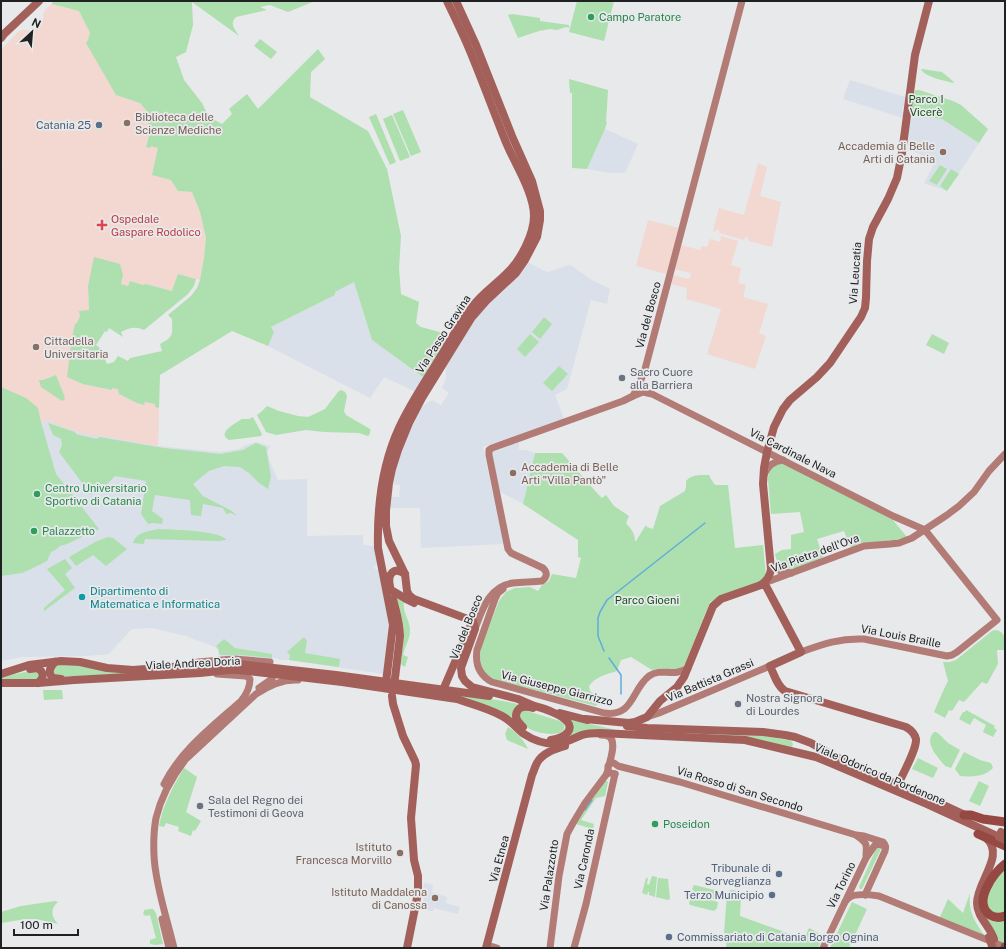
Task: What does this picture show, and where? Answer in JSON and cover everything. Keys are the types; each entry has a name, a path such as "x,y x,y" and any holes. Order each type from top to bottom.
{"highway":[{"path":"964,815 1005,822"},
{"path":"978,834 1005,846"},
{"path":"1005,864 994,874 984,893 982,903 985,910 991,916 997,918 1005,916"}],"main road":[{"path":"1,31 32,1"},
{"path":"1,38 39,1"},
{"name":"Via Passo Gravina","path":"386,682 393,625 378,548 378,536 382,482 386,467 398,430 416,396 471,308 517,262 529,240 534,217 533,206 527,187 504,139 469,50 447,1"},
{"name":"Via Passo Gravina","path":"456,1 476,45 512,136 532,181 540,211 540,220 537,237 525,260 516,273 496,290 476,312 422,398 409,423 401,441 389,482 386,526 389,541 405,574 407,591 410,597 474,623"},
{"name":"Via del Bosco","path":"534,706 518,699 472,687 464,679 461,671 474,623 482,601 487,601 495,590 511,583 542,581 546,577 546,572 543,568 511,553 508,549 489,450 633,396 644,373 742,1"},
{"name":"Via Leucatia","path":"772,564 764,490 765,462 767,452 776,422 785,406 830,364 861,317 865,308 869,239 875,222 888,199 897,178 902,153 915,55 929,1"},
{"path":"644,373 646,388 652,394"},
{"path":"633,396 643,392 652,394"},
{"name":"Via Cardinale Nava","path":"652,394 893,516 925,530"},
{"path":"753,445 761,444 771,438 774,449 781,459 773,463 764,475"},
{"name":"Via Pietra dell'Ova","path":"646,717 684,677 710,610 721,599 765,585 791,573 864,546 890,544 912,538 947,515 968,498 989,471 1005,454"},
{"name":"Via Louis Braille","path":"770,666 826,643 854,639 882,642 941,656 952,655 997,620 925,530"},
{"path":"772,564 780,571 791,573"},
{"path":"772,564 772,573 765,585 801,652"},
{"path":"382,570 391,590 408,600 474,623"},
{"path":"395,678 400,630 389,578 394,572 401,571 405,574"},
{"name":"Via del Bosco","path":"492,608 498,593 511,583"},
{"path":"487,601 492,608"},
{"name":"Via Giuseppe Giarrizzo","path":"492,608 477,646 476,657 481,674 492,682 610,714 619,712 627,707 646,679 651,675 658,672 680,672 688,668"},
{"name":"Via del Bosco","path":"443,690 474,623"},
{"path":"184,666 198,662 234,659 270,662"},
{"path":"55,662 49,670 52,677 56,679 74,680"},
{"name":"Viale Andrea Doria","path":"1,675 29,665 55,662 80,662 108,668 133,670 184,666 248,664 492,696 534,706"},
{"path":"770,666 779,686 785,691 906,727 910,730 914,734 916,740 913,751 898,785"},
{"name":"Via Battista Grassi","path":"646,717 659,713 770,666"},
{"path":"1,675 37,668 41,670 43,675 38,683"},
{"name":"Viale Andrea Doria","path":"1,683 38,683 238,670 341,682 457,699 500,714 534,739"},
{"path":"666,672 675,676 677,679 676,687"},
{"path":"169,948 157,903 151,869 150,832 154,808 169,775 178,761 192,745 245,696 248,692 250,682 250,679 244,675 200,673"},
{"path":"174,948 156,874 154,847 157,815 166,792 180,767 198,744 249,696 261,686 272,680"},
{"path":"190,755 249,700 266,688 292,680 310,682 341,682"},
{"path":"392,696 403,736 416,765 411,818 414,860 418,876 418,893 407,948"},
{"path":"534,739 544,739 552,740 560,738 567,734 570,726 564,718 547,710 523,706 516,713 519,723 528,731 544,739 554,744"},
{"path":"534,706 586,720 629,723 646,717"},
{"path":"647,728 647,722 659,713"},
{"name":"Viale Odorico da Pordenone","path":"586,720 613,725 647,728 763,732 785,735 803,740 868,772 964,815 1003,836"},
{"path":"763,732 793,740 794,747 787,750"},
{"path":"593,733 609,736 611,739 613,744 608,767 610,773 615,774 618,771 618,766 614,763 611,763 608,767"},
{"name":"Viale Odorico da Pordenone","path":"582,735 600,733 739,739 787,750 822,760 1003,836"},
{"path":"534,739 554,744 582,735"},
{"name":"Via Etnea","path":"487,947 532,775 540,758 549,752 574,741 582,735"},
{"name":"Via Rosso di San Secondo","path":"618,766 680,782 884,842 886,847"},
{"name":"Via Palazzotto","path":"550,948 559,876 567,834 585,804 606,775 608,767"},
{"name":"Via Caronda","path":"574,948 615,774"},
{"path":"870,780 920,807 978,834 991,842 996,852 994,862 980,890 977,902 979,914 991,931 993,944"},
{"path":"856,835 865,841 867,846 866,858"},
{"name":"Via Torino","path":"823,948 866,858 875,844 882,844 886,847"},
{"path":"865,895 886,847"},
{"path":"990,859 975,891 972,902 975,916 993,944"},
{"path":"854,882 854,887 856,890 865,895"},
{"path":"845,902 851,896 879,896 1005,947"},
{"path":"487,947 497,948"}],"shaded area":[{"name":"Cittadella Universitaria","path":"52,4 178,274 94,257 88,286 72,338 155,407 159,408 158,446 220,452 239,449 256,442 271,446 267,453 278,480 307,479 307,536 363,535 363,545 374,546 377,565 374,566 375,569 379,570 389,627 383,674 289,660 279,660 274,658 221,657 215,647 186,636 152,628 132,629 109,654 86,656 22,657 1,661 1,170 3,165 1,164 1,50 19,31 25,30 34,32 36,25 33,24 34,21 37,22 38,19 43,20 43,14"},
{"name":"Ospedale Gaspare Rodolico","path":"52,4 79,11 90,33 88,40 116,94 140,103 146,110 150,132 146,146 151,145 158,148 171,180 178,191 192,192 200,212 206,238 200,280 178,274 173,291 130,281 128,286 121,284 88,286 89,311 80,316 77,323 67,377 83,384 111,390 112,387 119,389 145,402 155,404 155,407 159,408 158,446 77,433 76,430 67,429 49,421 41,422 38,408 26,398 1,387 1,170 3,165 1,164 1,50 19,31 25,30 34,32 36,25 33,24 34,21 37,22 38,19 43,20 43,14"},
{"path":"850,80 905,97 902,111 903,118 843,99"},
{"name":"Accademia di Belle Arti di Catania","path":"911,116 942,119 979,143 947,191 924,183 935,162 907,149 910,122 912,118"},
{"path":"605,129 638,144 625,173 611,173 587,169"},
{"path":"758,163 767,167 760,196 781,202 772,247 749,241 748,238 745,237 744,240 719,233 719,230 717,229 715,232 713,231 719,208 744,215"},
{"path":"648,220 679,228 666,274 636,266"},
{"path":"721,236 738,241 731,265 741,268 738,283 746,285 743,297 768,304 759,333 766,336 755,369 707,354 721,309 686,299 687,288 671,284 673,275 689,279 691,275 691,273 674,269 681,245 700,250 702,246 707,247 710,239 720,242"},
{"path":"527,262 547,272 570,265 588,278 610,289 607,304 591,300 567,389 555,395 564,419 483,447 504,544 421,548 420,508 389,508 390,497 399,497 400,485 391,484 401,450 419,409 432,400 441,405 449,393 442,388 446,378 446,366 475,318"},
{"path":"354,282 372,340 423,377 414,391 384,377 370,398 268,346 274,332 271,327 335,295 334,292"},
{"name":"Accademia di Belle Arti \"Villa Pantò\"","path":"519,441 519,450 527,450 535,453 523,504 499,491 492,456 494,451 513,443 514,445"},
{"name":"Istituto Maddalena di Canossa","path":"423,882 433,885 432,892 447,897 446,903 460,907 458,914 434,908 433,911 422,910 425,891 423,885 425,883"}],"green space":[{"path":"53,1 315,1 288,12 270,5 260,7 267,10 236,17 233,24 234,29 239,36 192,2 193,25 186,52 176,57 184,80 202,103 209,117 222,124 232,114 229,109 247,94 258,109 318,49 325,59 311,72 310,97 368,131 387,169 401,236 399,269 401,294 419,302 416,323 421,327 447,334 447,338 423,377 372,340 354,282 335,292 335,295 271,327 274,332 268,346 232,331 160,375 159,408 155,407 155,404 145,402 144,405 137,403 119,394 118,389 112,388 112,390 83,384 67,377 72,338 75,324 80,316 79,311 89,310 88,286 94,257 120,264 123,275 121,284 128,286 130,281 172,291 178,274 196,279 194,286 188,294 144,330 135,328 127,329 121,332 123,337 109,328 107,332 105,331 96,345 100,348 107,364 114,362 118,356 128,361 130,358 162,351 160,344 168,339 172,334 172,319 168,315 191,296 197,288 204,258 206,238 200,212 192,192 178,191 171,180 152,175 158,148 151,146 150,148 146,147 150,132 146,110 140,103 116,95 86,43 90,33 79,11 52,4"},
{"name":"Campo Paratore","path":"577,1 614,1 604,41 569,32"},
{"path":"512,14 540,18 540,21 569,25 569,28 566,27 557,30 550,29 539,31 518,38 508,15"},
{"path":"260,39 277,52 271,59 254,46"},
{"path":"921,70 942,72 954,82 932,77 924,73"},
{"path":"569,79 608,90 607,122 587,169 572,168 572,93 570,93"},
{"name":"Parco I Vicerè","path":"916,90 953,101 961,105 988,129 979,143 942,119 911,116 914,93"},
{"path":"403,110 421,152 411,156 393,114"},
{"path":"376,114 396,162 390,165 369,117"},
{"path":"392,115 410,157 400,161 383,119"},
{"path":"940,165 947,169 937,185 929,181"},
{"path":"951,169 959,174 947,191 940,186"},
{"path":"544,317 552,324 540,339 532,332"},
{"path":"530,334 539,342 525,357 517,349"},
{"path":"932,334 949,343 944,354 926,345"},
{"path":"559,366 568,374 552,391 543,383"},
{"path":"56,375 65,399 62,401 41,387 39,380"},
{"name":"Centro Universitario Sportivo di Catania","path":"1,387 26,398 38,408 56,474 99,529 60,546 51,552 47,561 31,569 22,573 1,576"},
{"path":"341,390 345,392 347,396 344,411 346,415 370,429 368,436 359,433 306,430 276,435 266,432 257,415 267,406 279,411 308,417 325,409"},
{"path":"253,417 262,434 261,436 229,440 226,437 225,434 228,428 242,419 249,419"},
{"path":"48,423 75,432 76,434 97,439 99,437 164,448 220,454 243,450 256,443 266,447 271,477 268,489 240,467 224,466 209,471 193,484 203,496 232,511 237,516 231,513 226,514 223,508 203,504 201,516 191,515 190,500 155,495 152,511 163,519 162,524 148,524 141,514 146,481 115,476 105,486 102,484 91,495 59,452 62,445 61,439 53,435"},
{"name":"Parco Gioeni","path":"535,453 562,453 602,498 606,495 614,506 629,516 626,523 633,533 635,541 646,525 647,527 653,529 660,506 685,491 686,481 691,477 696,475 709,475 715,485 728,485 735,548 763,545 766,576 760,582 710,602 685,664 682,667 673,670 652,670 631,657 621,660 617,671 598,678 589,686 590,691 600,699 596,706 499,681 488,676 482,668 480,657 481,647 499,601 506,592 515,588 530,587 538,591 542,585 549,581 552,574 576,578 581,558 578,557 578,540 523,504"},
{"path":"778,464 784,464 892,519 907,537 891,541 860,543 851,548 844,531 817,539 823,557 795,568 788,569 782,567 775,554 782,550 791,549 791,535 804,532 800,512 771,514 768,477 771,470"},
{"path":"159,529 204,532 221,536 226,540 145,539 144,544 133,543 140,534"},
{"path":"108,537 113,538 127,549 106,566 93,555 76,566 69,557 95,542"},
{"path":"65,559 72,568 65,574 75,588 44,611 44,608 65,590 47,569"},
{"path":"395,597 404,602 404,609 410,626 409,636 403,655 408,657 405,667 401,664 404,630"},
{"path":"995,630 1003,634 1005,640 1005,650 997,650 998,664 987,684 982,682 964,702 959,700 952,711 949,710 945,718 934,712 948,681 943,662 956,660"},
{"path":"304,637 307,641 305,653 340,659 339,667 289,660 290,655 287,652"},
{"path":"224,639 235,648 272,654 272,658 221,655 219,654 219,650 216,646"},
{"path":"56,665 71,665 142,673 59,677 54,676 53,667"},
{"path":"35,670 39,672 39,679 1,680 1,677"},
{"path":"43,690 62,690 63,699 44,700"},
{"path":"444,694 492,699 520,705 516,723"},
{"path":"524,710 563,722 564,728 562,731 551,734 531,730 519,717 520,712"},
{"path":"966,710 995,726 994,728 997,730 993,737 983,732 986,725 974,718 970,725 959,719"},
{"path":"569,719 616,730 764,736 789,740 793,744 790,748 731,736 566,737"},
{"path":"508,727 520,736 528,749 507,740 505,734"},
{"path":"934,732 939,734 948,743 960,750 951,768 945,766 933,750 930,741"},
{"path":"964,752 980,760 991,763 993,768 982,775 960,776 955,769"},
{"path":"918,758 938,768 933,778 912,769"},
{"path":"184,768 197,777 186,812 201,821 195,831 193,830 191,836 178,831 179,827 166,823 164,827 159,826 169,796"},
{"path":"604,781 608,782 605,796 596,798 581,820 594,824 593,829 576,824"},
{"path":"979,781 989,786 980,806 969,801"},
{"path":"877,847 881,847 881,849 862,889 860,889 859,887"},
{"path":"1005,866 1005,913 993,914 984,900"},
{"path":"652,876 657,877 655,897 649,895 649,892 647,895 642,893 646,878 648,878 647,884 649,885"},
{"path":"658,878 668,879 670,899 668,900 656,897"},
{"path":"694,885 719,891 718,900 693,894 694,891 692,889"},
{"path":"730,890 734,890 741,894 740,916 804,939 809,928 820,935 821,941 818,948 726,948 727,934 724,933 727,894"},
{"path":"970,893 971,911 978,926 985,936 940,917 948,899 963,913"},
{"path":"693,896 718,902 717,908 714,911 690,905 689,903 691,897"},
{"path":"55,901 58,902 55,904 52,913 58,924 36,919 1,923 1,912 21,906"},
{"path":"852,902 867,909 849,948 830,948"},
{"path":"145,909 153,909 156,913 163,944 150,944 150,940 156,938 150,915 146,916 143,914"},
{"path":"982,912 1005,918 1004,943 996,940"}],"waterway":[{"path":"604,651 598,636 598,618 607,600 705,523"},
{"path":"609,658 621,675 621,694"},
{"path":"585,810 592,800"}],"place":[{"name":"Campo Paratore","path":"591,17"},
{"name":"Biblioteca delle Scienze Mediche","path":"127,123"},
{"name":"Catania 25","path":"99,125"},
{"name":"Accademia di Belle Arti di Catania","path":"943,152"},
{"name":"Ospedale Gaspare Rodolico","path":"102,225"},
{"name":"Cittadella Universitaria","path":"36,347"},
{"name":"Sacro Cuore alla Barriera","path":"622,378"},
{"name":"Accademia di Belle Arti \"Villa Pantò\"","path":"513,473"},
{"name":"Centro Universitario Sportivo di Catania","path":"37,494"},
{"name":"Palazzetto","path":"34,531"},
{"name":"Dipartimento di Matematica e Informatica","path":"82,597"},
{"name":"Nostra Signora di Lourdes","path":"738,704"},
{"name":"Sala del Regno dei Testimoni di Geova","path":"200,806"},
{"name":"Poseidon","path":"655,824"},
{"name":"Istituto Francesca Morvillo","path":"400,853"},
{"name":"Tribunale di Sorveglianza","path":"779,874"},
{"name":"Terzo Municipio","path":"772,895"},
{"name":"Istituto Maddalena di Canossa","path":"435,898"},
{"name":"Commissariato di Catania Borgo Ognina","path":"669,937"}]}
